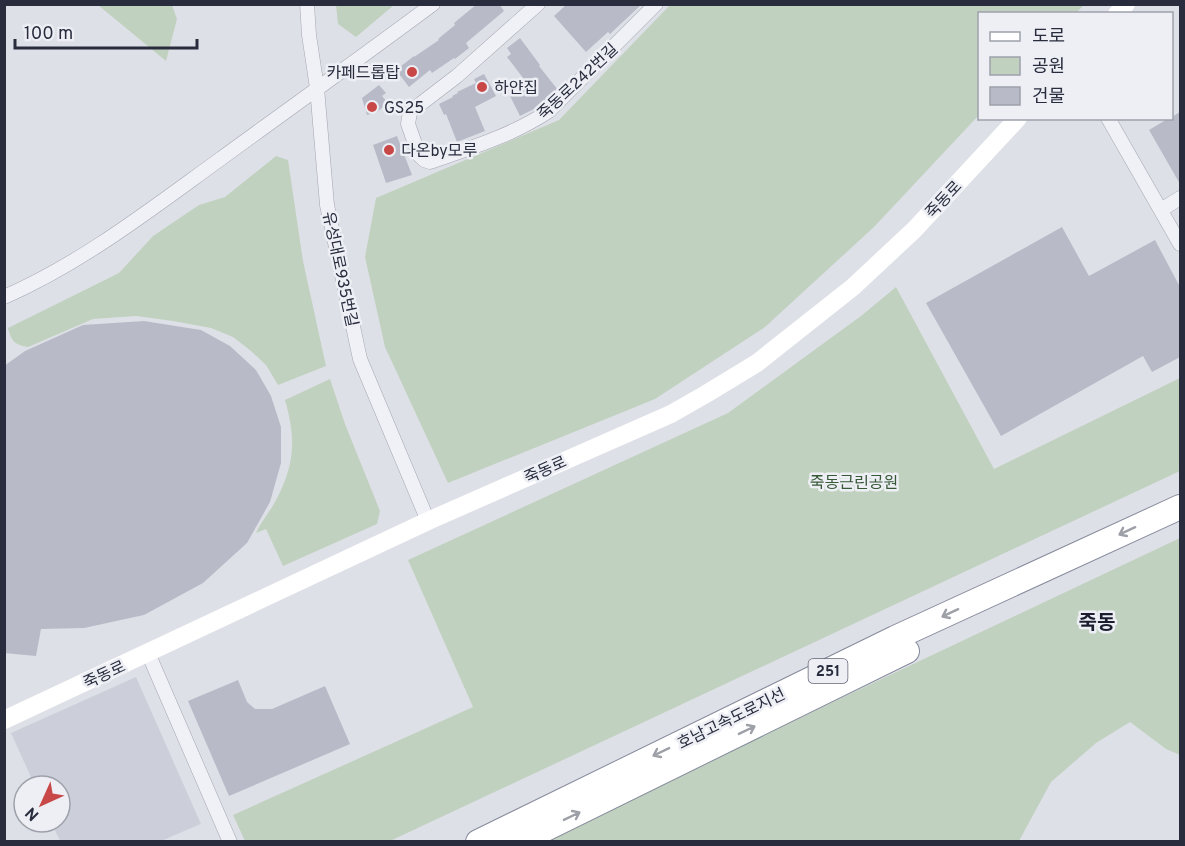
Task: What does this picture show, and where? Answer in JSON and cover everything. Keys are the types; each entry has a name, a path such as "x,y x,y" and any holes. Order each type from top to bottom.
{"highway":[{"name":"호남고속도로지선","path":"478,842 896,638 1180,507"},
{"name":"호남고속도로지선","path":"519,842 904,652 1180,525"}],"street":[{"name":"유성대로935번길","path":"307,4 327,205 360,359 428,521"},
{"path":"4,297 73,262 156,205 433,4"},
{"name":"죽동로242번길","path":"538,4 457,76 410,112 408,124 418,155 424,160 430,162 505,136 549,111 656,4"},
{"name":"죽동로","path":"4,720 428,521 671,414 706,394 757,363 854,287 914,230 1016,120"},
{"path":"1109,120 1180,244"},
{"path":"1161,210 1180,198"},
{"path":"148,653 230,842"}],"shaded area":[{"path":"136,677 201,824 161,841 60,841 57,834 72,834 72,774 30,774 11,733"}],"green space":[{"path":"336,4 394,5 356,37 338,24"},
{"path":"98,5 172,5 177,19 166,61"},
{"path":"670,5 1084,5 1077,12 978,12 978,116 874,227 765,327 655,399 448,483 385,347 365,257 376,198 559,120"},
{"path":"276,156 288,160 303,261 326,366 278,385 266,365 233,337 211,328 136,316 93,319 28,347 17,344 12,339 8,328 119,273 153,236 199,205 225,197"},
{"name":"죽동근린공원","path":"896,287 994,469 1180,378 1180,471 390,841 245,841 233,815 473,707 408,560 728,413 861,316"},
{"path":"330,379 345,424 380,511 377,524 283,566 266,529 256,533 274,504 290,463 292,439 285,400"},
{"path":"1180,538 1180,755 1166,749 1130,722 1096,743 1051,782 1019,841 537,842"}],"building":[{"path":"477,4 499,4 504,11 466,43 469,48 432,73 430,70 409,87 396,70 439,40 455,25 454,23"},
{"path":"567,4 642,4 610,34 608,32 586,52 554,16"},
{"path":"520,38 558,90 536,108 520,116 510,96 530,87 507,57 511,54 507,48"},
{"path":"484,74 496,96 475,107 485,131 457,142 446,114 444,115 439,104 476,83 474,79"},
{"path":"379,85 386,93 382,96 388,103 377,112 367,115 362,98"},
{"path":"1180,112 1180,184 1149,130 1166,120 1173,120 1173,116"},
{"path":"397,136 412,175 386,183 373,145"},
{"path":"1062,227 1089,276 1155,240 1180,287 1180,357 1152,372 1143,356 1001,436 926,303"},
{"path":"144,321 201,330 230,346 256,370 271,396 281,427 281,463 270,502 247,543 203,583 144,615 84,628 41,629 36,656 4,653 4,366 25,351 83,325"},
{"path":"238,680 247,702 255,709 272,709 325,686 350,744 229,796 188,701"}],"place":[{"name":"카페드롭탑","path":"412,72"},
{"name":"하얀집","path":"482,87"},
{"name":"GS25","path":"372,107"},
{"name":"다온by모루","path":"389,150"}],"district":[{"name":"죽동","path":"1097,622"}]}
